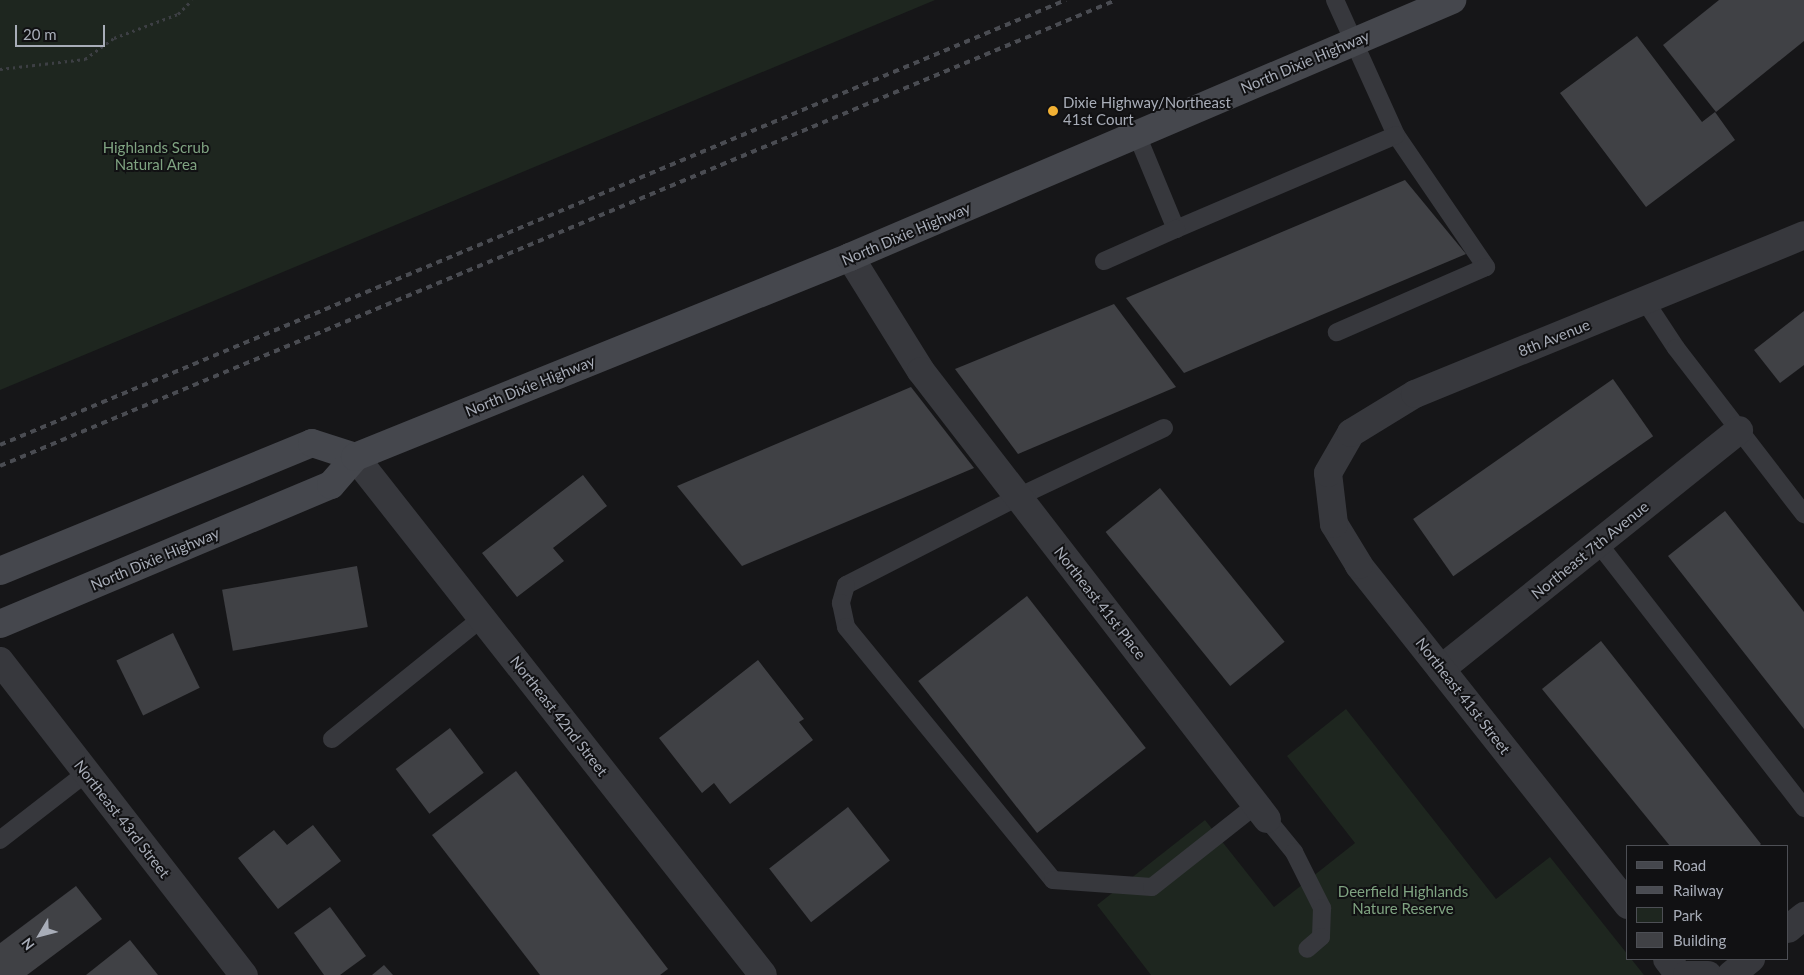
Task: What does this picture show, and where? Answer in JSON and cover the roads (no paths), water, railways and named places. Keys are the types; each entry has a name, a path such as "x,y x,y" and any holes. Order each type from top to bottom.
{"main road":[{"name":"North Dixie Highway","path":"0,624 331,485 355,457 850,257 1452,0"},
{"path":"0,571 312,443 355,457"}],"street":[{"name":"8th Avenue","path":"1328,473 1351,434 1415,394 1804,235"},
{"name":"Northeast 41st Place","path":"850,257 921,371 1262,812"},
{"name":"Northeast 7th Avenue","path":"1441,669 1739,430"},
{"name":"Northeast 42nd Street","path":"355,457 763,975"},
{"name":"Northeast 41st Street","path":"1328,473 1334,524 1359,565 1626,902"},
{"name":"Northeast 43rd Street","path":"0,662 244,975"},
{"path":"1789,928 1804,916"},
{"path":"1668,960 1679,975"},
{"path":"1731,975 1750,960"},
{"path":"1687,975 1708,975"}],"lane":[{"path":"1335,0 1396,135 1486,267 1337,332"},
{"path":"1137,134 1176,229"},
{"path":"1104,261 1396,135"},
{"path":"1645,301 1739,430 1804,514"},
{"path":"1164,428 1018,497 846,585 842,603 846,627 1053,880 1152,887 1262,812"},
{"path":"1598,543 1804,808"},
{"path":"332,739 482,618"},
{"path":"0,840 86,773"},
{"name":"Northeast 41st Place","path":"1262,812 1294,852 1322,908 1321,936 1307,949"}],"railway":[{"path":"0,445 1066,0"},
{"path":"0,466 1116,0"}],"place":[{"name":"Dixie Highway/Northeast 41st Court","path":"1053,111"}],"park label":[{"name":"Highlands Scrub Natural Area","path":"156,156"},
{"name":"Deerfield Highlands Nature Reserve","path":"1403,900"}]}
